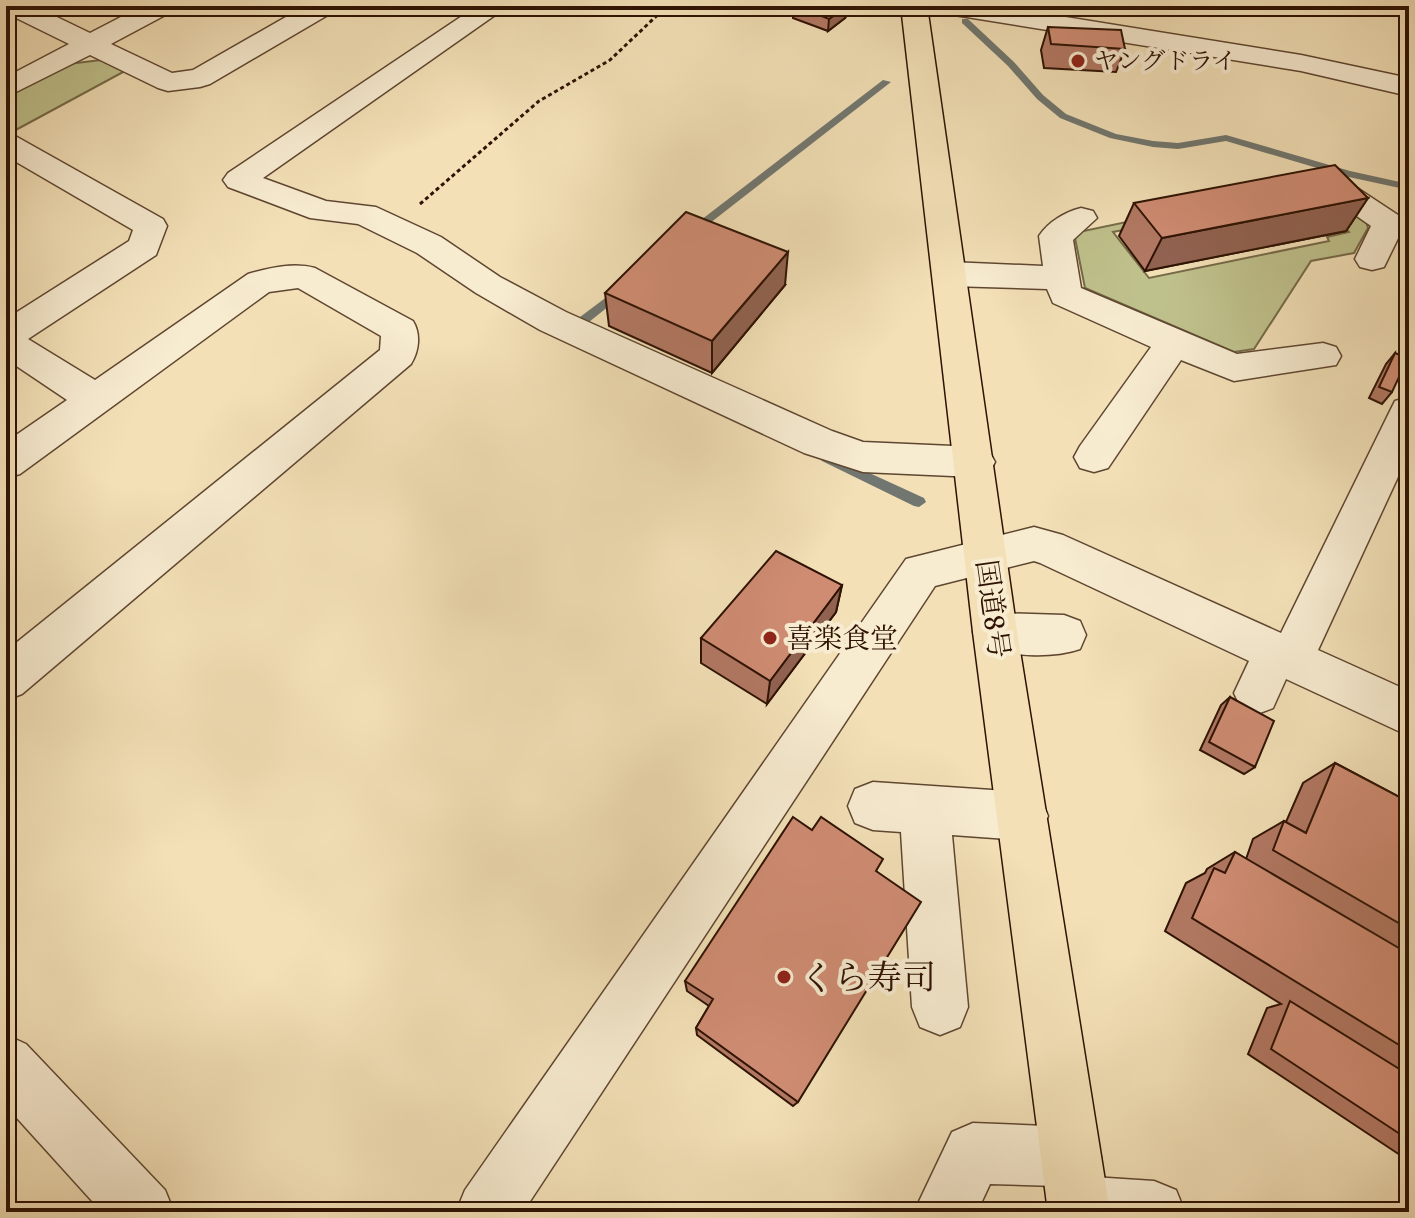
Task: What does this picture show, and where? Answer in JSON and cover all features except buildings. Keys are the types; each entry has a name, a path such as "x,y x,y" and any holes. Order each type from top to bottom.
{"highway":[{"name":"国道8号","path":"914,6 995,632 1076,1192"}],"street":[{"path":"13,6 168,82 200,78 324,6"},
{"path":"6,88 162,6"},
{"path":"495,6 239,180 322,211 364,214 429,245 488,285 553,321 818,442 863,457 975,462"},
{"path":"948,6 1301,63 1409,87"},
{"path":"1387,6 1409,9"},
{"path":"6,143 151,226 144,247 6,339 95,399"},
{"path":"1284,179 1304,179 1338,189 1365,204 1389,224 1372,259"},
{"path":"1081,218 1056,236 1065,295 1234,368 1323,356"},
{"path":"950,274 1062,278"},
{"path":"6,463 260,282 303,276 400,330 398,355 6,679"},
{"path":"1094,457 1174,342"},
{"path":"1274,668 1409,411"},
{"path":"487,1212 921,572 1034,544 1048,547 1274,668 1409,714"},
{"path":"995,632 1064,635"},
{"path":"873,806 1023,816"},
{"path":"925,810 940,1007"},
{"path":"7,1067 143,1212"},
{"path":"945,1212 973,1153 1076,1192 1154,1212"}],"path":[{"path":"392,228 539,101 610,60 667,6"}],"green space":[{"path":"101,60 125,71 12,132 6,129 6,95 68,64"},
{"path":"1315,197 1364,214 1368,228 1354,253 1311,261 1254,349 1234,352 1085,288 1074,233 1150,217 1155,224 1113,232 1149,278 1329,241 1327,237 1349,232"}],"waterway":[{"path":"965,21 1063,116 1113,136 1178,146 1226,138 1348,174 1409,187"},
{"path":"692,232 886,82"},
{"path":"580,323 620,291"},
{"path":"826,458 919,502"}],"place":[{"name":"ヤングドライ","path":"1078,61"},
{"name":"喜楽食堂","path":"770,638"},
{"name":"くら寿司","path":"784,977"}]}
